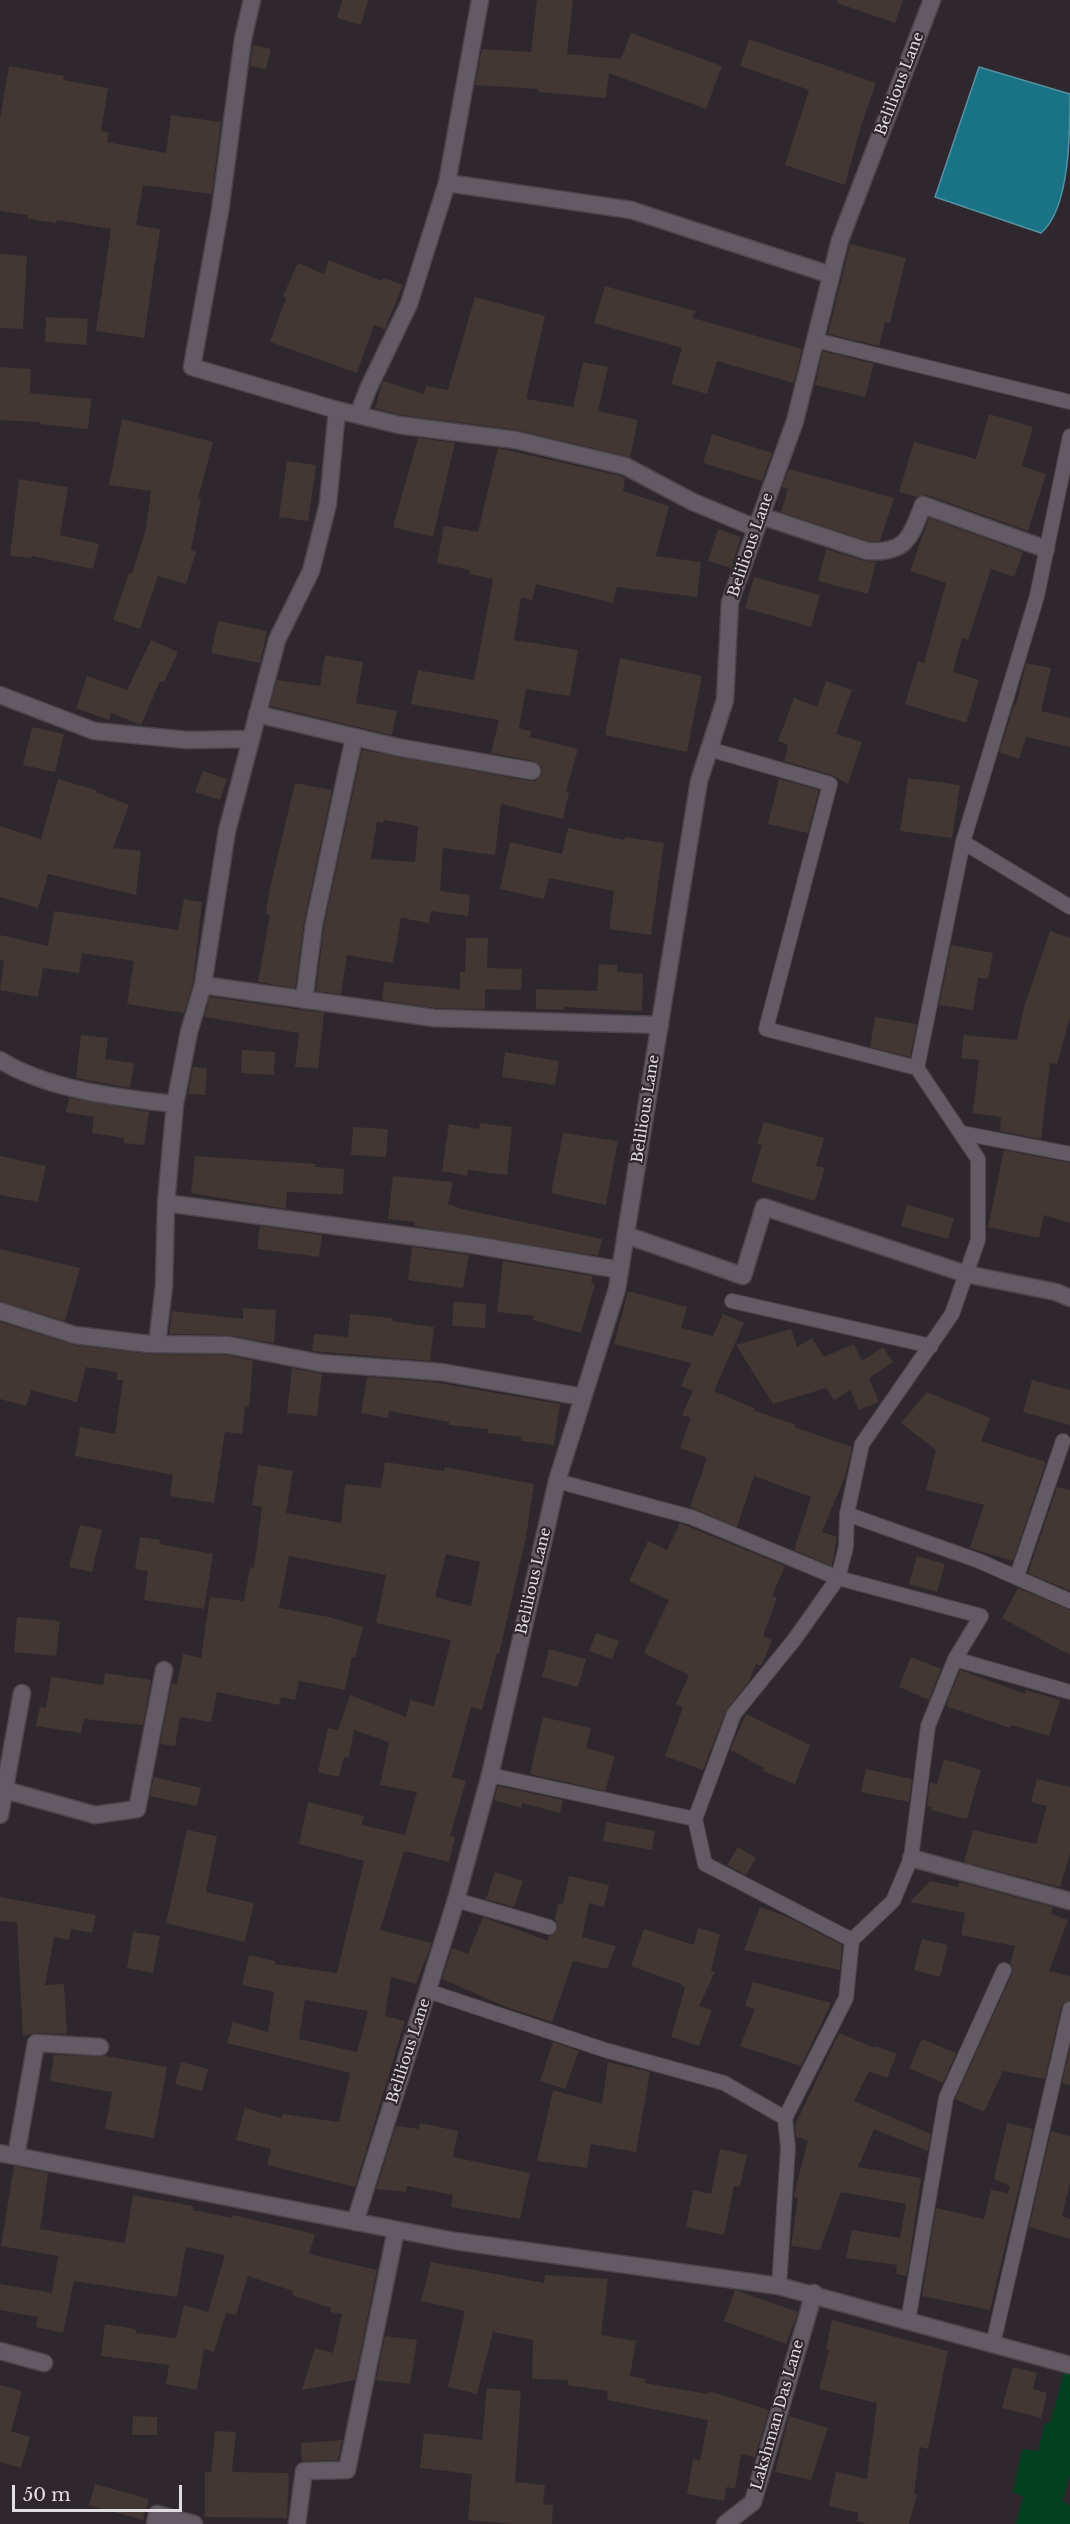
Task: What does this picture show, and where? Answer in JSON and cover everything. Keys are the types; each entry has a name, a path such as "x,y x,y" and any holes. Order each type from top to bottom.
{"street":[{"path":"252,0 243,39 220,211 192,367 337,410 399,425 516,440 625,466 693,502 867,551 884,552 904,545 913,531 923,505 1046,549"},
{"path":"358,415 409,304 447,183 480,0"},
{"name":"Belilious Lane","path":"355,2222 456,1900 490,1774 557,1481 617,1289 699,781 725,700 730,602 795,421 840,240 932,0"},
{"path":"447,183 631,210 831,275"},
{"path":"157,1344 164,1286 166,1203 175,1104 189,1032 203,985 227,831 277,640 311,571 328,504 337,410"},
{"path":"0,695 94,731 187,740 251,739"},
{"path":"257,714 354,738 532,771"},
{"path":"304,1000 314,924 354,738"},
{"path":"203,985 434,1018 660,1025"},
{"path":"0,1060 15,1069 102,1096 175,1104"},
{"path":"166,1203 468,1244 620,1270"},
{"path":"626,1235 742,1276 764,1207 966,1274 1056,1292 1070,1298"},
{"path":"0,1311 75,1335 157,1344 228,1345 320,1363 441,1372 583,1397"},
{"path":"5,1790 95,1815 137,1809 164,1670"},
{"path":"0,1815 22,1693"},
{"path":"910,1858 1070,1901"},
{"path":"100,2047 36,2043 8,2155 455,2241 779,2286 814,2293 1070,2366"},
{"path":"297,2524 304,2471 347,2470 396,2230"},
{"name":"Lakshman Das Lane","path":"725,2524 753,2502 814,2293"},
{"path":"0,2351 44,2363"},
{"path":"155,2524 157,2514 194,2524"}],"lane":[{"path":"815,340 1070,402"},
{"path":"917,1068 963,842 1037,596 1070,436"},
{"path":"709,749 830,784 766,1029 917,1068 978,1159 978,1240 952,1314 862,1444 847,1514 846,1547 838,1578 794,1640 734,1714 695,1820 705,1864 852,1940"},
{"path":"963,842 1070,907"},
{"path":"962,1133 1070,1154"},
{"path":"732,1301 931,1346"},
{"path":"1017,1576 1063,1441"},
{"path":"557,1481 691,1517 838,1578 981,1616 955,1659 928,1726 910,1858 893,1901 852,1940 846,1998 785,2118 788,2148 779,2286"},
{"path":"847,1514 1017,1576 1070,1601"},
{"path":"955,1659 1070,1692"},
{"path":"490,1774 695,1820"},
{"path":"456,1900 549,1928"},
{"path":"908,2321 946,2098 1004,1970"},
{"path":"428,1991 605,2050 724,2083 785,2118"},
{"path":"993,2344 1070,2009"}],"green space":[{"path":"1064,2372 1070,2374 1070,2474 1063,2501 1070,2505 1070,2524 1016,2524 1023,2497 1013,2492 1022,2449 1038,2451 1045,2423 1050,2423"}],"water":[{"path":"979,67 1070,94 1070,128 1063,188 1051,222 1041,233 935,197"}],"building":[{"path":"342,0 368,0 361,25 337,18"},
{"path":"537,0 573,0 567,54 621,59 631,33 722,66 706,109 609,73 606,98 538,92 538,89 475,85 482,49 531,52"},
{"path":"838,0 903,0 895,23 837,3"},
{"path":"749,39 876,83 861,126 845,185 785,165 809,90 740,66"},
{"path":"253,45 271,49 266,69 250,66"},
{"path":"9,66 64,76 63,80 108,88 101,131 109,133 107,142 166,153 171,115 221,122 212,194 143,185 136,225 160,229 144,338 96,331 111,229 57,220 56,223 28,219 28,215 0,211 0,119"},
{"path":"850,244 906,258 890,323 885,322 879,346 828,334"},
{"path":"0,254 27,256 23,329 0,328"},
{"path":"329,260 382,281 384,278 403,285 385,329 374,325 357,373 270,342 286,298 283,296 298,263 324,274"},
{"path":"605,286 695,311 693,318 802,349 794,383 717,361 707,394 671,384 682,348 594,323"},
{"path":"475,297 545,316 526,399 573,407 583,362 608,367 598,411 638,420 630,457 518,430 401,415 375,408 383,381 424,394 426,386 448,390"},
{"path":"46,317 88,319 86,345 45,342"},
{"path":"823,351 874,364 865,397 815,385"},
{"path":"0,367 31,369 30,393 91,399 88,429 40,424 40,422 0,420"},
{"path":"989,414 1033,427 1022,466 1046,474 1028,531 927,495 917,497 899,492 914,442 976,459"},
{"path":"122,419 213,442 198,499 201,499 191,550 196,552 186,584 158,576 140,629 113,620 129,573 132,574 146,529 151,491 109,485"},
{"path":"712,434 772,453 762,481 703,463"},
{"path":"418,438 455,443 433,537 393,527"},
{"path":"498,448 621,476 625,478 623,491 669,506 656,556 701,562 697,597 617,587 613,603 536,584 532,600 521,597 514,640 578,650 570,696 526,689 519,728 531,731 530,737 578,749 566,791 569,792 563,819 501,804 495,855 443,848 440,891 470,895 468,916 431,911 429,923 401,918 393,963 347,955 341,994 316,991 324,926 362,750 530,781 536,781 542,773 542,767 534,761 491,753 499,720 411,704 418,670 474,680 493,579 469,574 470,570 437,563 444,526 478,532","holes":["384,820 418,826 415,862 371,859 377,822 383,823"]},
{"path":"287,461 316,465 308,521 279,517"},
{"path":"789,469 894,498 880,541 869,541 781,512 788,489 782,487"},
{"path":"19,479 68,487 60,535 99,544 93,569 32,556 32,558 10,556"},
{"path":"929,518 1023,552 1014,577 991,569 968,640 962,638 953,672 979,680 966,723 905,704 918,661 924,663 946,583 910,571"},
{"path":"718,529 741,537 731,568 708,561"},
{"path":"826,549 864,561 876,562 868,594 818,581"},
{"path":"754,577 820,595 811,627 745,608"},
{"path":"218,621 267,631 260,663 211,653"},
{"path":"151,640 178,652 164,682 160,681 141,725 111,713 109,720 76,708 87,676 127,690"},
{"path":"325,655 363,662 356,703 397,711 392,735 270,706 277,680 320,686"},
{"path":"620,658 702,676 687,752 605,735"},
{"path":"1026,663 1051,668 1041,711 1070,718 1070,747 1026,737 1019,759 999,752 1014,705 1016,705"},
{"path":"826,681 852,690 836,734 862,742 848,784 832,775 784,761 788,745 778,741 794,698 817,707"},
{"path":"32,727 64,734 55,772 23,765"},
{"path":"203,771 227,779 220,800 195,792"},
{"path":"908,778 960,785 952,838 900,831"},
{"path":"58,779 96,790 96,792 129,805 113,848 141,851 136,895 48,874 38,908 0,897 0,826 41,839"},
{"path":"779,779 819,790 808,833 768,824"},
{"path":"295,783 332,790 304,922 295,988 258,982 270,915 266,914 269,892"},
{"path":"568,828 624,840 625,837 664,843 651,935 609,929 614,891 549,878 544,899 500,889 510,842 562,854"},
{"path":"184,899 202,902 193,983 184,1013 127,1004 134,961 82,953 79,973 43,968 38,997 0,990 4,961 0,960 0,935 48,946 54,911 178,930"},
{"path":"1050,931 1070,938 1070,1018 1057,1064 1050,1063 1041,1139 1000,1131 1001,1117 973,1113 979,1060 961,1058 964,1035 1017,1040 1024,1007"},
{"path":"466,938 488,938 487,968 522,969 521,990 485,989 485,1009 435,1008 382,1000 384,982 460,989 460,972 465,972"},
{"path":"951,945 993,953 988,979 978,978 973,1010 939,1005"},
{"path":"599,964 617,965 617,972 643,974 642,1011 564,1007 563,1010 536,1009 536,989 597,991"},
{"path":"210,997 324,1013 318,1068 295,1067 299,1033 204,1017"},
{"path":"875,1017 917,1024 910,1057 870,1047"},
{"path":"81,1035 108,1038 105,1059 134,1063 130,1088 76,1078"},
{"path":"242,1050 275,1052 274,1075 241,1073"},
{"path":"505,1052 559,1061 555,1085 502,1077"},
{"path":"193,1067 207,1068 205,1095 188,1094"},
{"path":"69,1098 149,1112 144,1145 124,1143 124,1138 92,1133 94,1117 66,1112"},
{"path":"764,1122 824,1138 816,1166 825,1168 815,1201 751,1182 762,1145 757,1144"},
{"path":"480,1123 512,1127 507,1175 468,1170 467,1176 442,1171 449,1124 479,1129"},
{"path":"353,1127 388,1129 386,1157 351,1155"},
{"path":"563,1133 618,1141 606,1205 551,1193"},
{"path":"1004,1150 1070,1163 1070,1223 1044,1215 1039,1238 988,1227"},
{"path":"0,1156 46,1166 38,1202 0,1195"},
{"path":"195,1156 316,1164 315,1167 344,1169 343,1194 287,1192 286,1209 191,1193"},
{"path":"393,1176 453,1182 448,1204 462,1209 602,1239 598,1256 414,1226 415,1222 388,1219"},
{"path":"907,1205 954,1218 948,1239 901,1226"},
{"path":"260,1226 322,1235 319,1257 257,1249"},
{"path":"412,1247 469,1255 463,1288 408,1280"},
{"path":"0,1249 80,1268 65,1321 0,1301"},
{"path":"503,1261 593,1276 591,1283 595,1284 581,1333 533,1320 534,1316 497,1312"},
{"path":"628,1291 687,1307 681,1328 713,1336 723,1314 744,1323 714,1391 756,1409 753,1410 796,1425 794,1427 852,1447 846,1474 822,1532 837,1537 832,1566 794,1550 811,1497 754,1476 737,1527 690,1507 707,1458 680,1448 691,1418 682,1415 693,1391 681,1386 691,1363 614,1344"},
{"path":"454,1302 486,1304 485,1328 452,1326"},
{"path":"243,1308 276,1310 274,1343 228,1335 169,1334 172,1311 243,1319"},
{"path":"350,1314 392,1318 392,1321 434,1327 430,1361 312,1351 314,1334 348,1337"},
{"path":"0,1322 74,1345 149,1354 227,1355 253,1361 249,1407 245,1406 242,1434 225,1432 214,1503 170,1496 173,1475 75,1456 80,1427 115,1434 123,1380 117,1380 117,1372 86,1367 77,1402 31,1390 26,1406 0,1399"},
{"path":"791,1329 797,1347 812,1338 824,1357 854,1344 862,1361 883,1347 893,1362 869,1378 879,1402 859,1410 850,1390 834,1400 826,1388 773,1404 736,1345"},
{"path":"292,1368 322,1374 317,1416 287,1413"},
{"path":"367,1377 433,1382 560,1404 554,1445 521,1441 522,1437 488,1433 488,1429 449,1425 449,1422 389,1411 388,1418 361,1413"},
{"path":"1032,1380 1070,1390 1070,1425 1023,1412"},
{"path":"927,1392 990,1418 981,1441 1046,1462 1013,1561 970,1548 984,1505 926,1490 936,1450 901,1423"},
{"path":"385,1462 444,1471 445,1467 534,1484 526,1537 499,1654 497,1653 482,1710 471,1707 452,1777 466,1781 450,1836 455,1837 449,1862 404,1851 380,1930 432,1943 416,1984 391,1977 385,2016 405,2021 355,2187 267,2165 271,2149 236,2140 245,2108 281,2118 283,2114 339,2122 350,2073 227,2043 233,2022 268,2032 274,1992 242,1985 249,1955 275,1961 275,1964 337,1973 364,1861 299,1844 308,1802 364,1816 362,1825 405,1835 417,1792 380,1785 389,1742 354,1730 349,1758 344,1757 339,1777 318,1772 328,1728 338,1730 350,1695 406,1717 410,1700 434,1706 451,1640 376,1623 386,1575 289,1556 279,1608 329,1617 363,1627 355,1658 352,1657 345,1690 299,1681 295,1700 281,1697 279,1705 217,1692 211,1722 180,1717 175,1746 160,1744 172,1683 177,1684 183,1654 201,1658 210,1597 244,1601 250,1567 254,1568 262,1507 252,1505 258,1465 293,1471 286,1513 341,1523 345,1484 381,1488","holes":["446,1554 480,1562 471,1606 435,1597","305,2000 368,2011 357,2052 299,2039"]},
{"path":"1057,1487 1070,1490 1070,1591 1028,1573"},
{"path":"680,1523 785,1566 772,1596 777,1598 763,1636 772,1640 761,1666 756,1664 749,1681 726,1711 703,1770 665,1756 683,1707 676,1704 689,1675 644,1653 669,1600 629,1581 648,1541 667,1550"},
{"path":"80,1525 102,1530 92,1572 69,1567"},
{"path":"140,1537 160,1540 159,1544 213,1554 204,1609 144,1600 148,1571 135,1569"},
{"path":"917,1556 945,1564 937,1592 909,1584"},
{"path":"1018,1588 1070,1610 1070,1655 1002,1618"},
{"path":"17,1617 60,1621 56,1656 14,1652"},
{"path":"596,1633 619,1641 612,1659 589,1651"},
{"path":"549,1649 586,1659 578,1687 542,1677"},
{"path":"911,1657 941,1669 929,1700 899,1687"},
{"path":"960,1670 1025,1694 1026,1690 1060,1700 1049,1736 1011,1725 1010,1728 946,1706"},
{"path":"105,1673 151,1680 143,1725 84,1719 81,1733 36,1726 40,1707 46,1708 51,1677 103,1685"},
{"path":"746,1714 810,1745 795,1784 763,1771 764,1768 730,1750"},
{"path":"543,1717 591,1728 586,1748 615,1756 605,1791 530,1774"},
{"path":"944,1759 981,1770 967,1819 931,1810 932,1807 927,1806 930,1782 937,1784"},
{"path":"866,1769 912,1779 909,1802 861,1792"},
{"path":"154,1777 201,1788 197,1806 150,1796"},
{"path":"1037,1779 1070,1787 1070,1854 1060,1887 964,1862 973,1830 1036,1844 1047,1806 1031,1802"},
{"path":"498,1786 563,1800 560,1813 522,1803 521,1808 494,1800"},
{"path":"606,1822 655,1831 652,1850 603,1841"},
{"path":"187,1830 217,1836 206,1892 254,1903 245,1942 166,1923"},
{"path":"738,1847 756,1858 746,1875 727,1865"},
{"path":"495,1872 523,1881 514,1907 486,1899"},
{"path":"569,1876 609,1885 604,1907 589,1903 582,1937 616,1946 607,1969 573,1961 552,2022 509,2008 442,1979 452,1948 468,1954 483,1917 548,1941 549,1936 557,1930 555,1920 558,1903 563,1904"},
{"path":"930,1881 958,1887 959,1882 1053,1907 1051,1914 1068,1920 1049,1971 1070,1976 1070,2000 1061,2007 1045,2079 1003,2071 984,2112 955,2099 1012,1974 1010,1964 1015,1946 961,1935 965,1913 910,1902"},
{"path":"0,1897 96,1915 92,1933 71,1929 69,1940 54,1937 45,1985 64,1984 67,2034 37,2033 23,2036 17,1922 0,1921"},
{"path":"760,1907 788,1917 842,1945 840,1970 744,1950"},
{"path":"698,1928 720,1934 711,1971 715,1972 699,2006 712,2010 699,2046 671,2037 685,1988 681,1984 631,1966 644,1929 694,1945"},
{"path":"133,1932 160,1936 153,1973 127,1968"},
{"path":"922,1939 948,1945 940,1977 914,1970"},
{"path":"753,1982 831,2003 801,2066 740,2046 755,2009 745,2006"},
{"path":"839,2033 875,2048 875,2046 897,2054 887,2078 869,2071 854,2101 931,2134 928,2151 874,2129 858,2167 921,2178 907,2276 896,2274 897,2265 846,2258 852,2230 900,2238 906,2204 841,2192 820,2250 791,2246 798,2198 794,2197 794,2194 808,2141 796,2136 795,2125"},
{"path":"922,2039 956,2053 943,2083 909,2068"},
{"path":"553,2042 579,2051 565,2089 540,2081"},
{"path":"1070,2049 1070,2085 1062,2083"},
{"path":"54,2055 106,2056 167,2067 154,2138 105,2129 112,2092 50,2081"},
{"path":"181,2062 208,2069 202,2091 175,2084"},
{"path":"608,2062 650,2072 636,2152 591,2144 587,2168 537,2161 553,2090 602,2104"},
{"path":"420,2123 458,2131 453,2157 530,2173 520,2219 451,2207 453,2195 407,2186 406,2192 376,2189 396,2126 419,2129"},
{"path":"1007,2123 1033,2129 990,2310 922,2296 936,2208 984,2219 991,2190 1008,2193 1010,2186 994,2179"},
{"path":"1051,2131 1070,2136 1070,2183 1062,2216 1070,2219 1070,2239 1029,2227"},
{"path":"720,2149 747,2155 740,2187 734,2186 724,2235 686,2227 693,2190 711,2194"},
{"path":"14,2166 48,2173 40,2229 125,2243 133,2195 193,2206 193,2210 232,2218 233,2215 315,2234 309,2254 377,2270 355,2380 302,2390 315,2348 333,2353 342,2314 330,2312 331,2308 292,2295 293,2291 248,2276 236,2315 226,2313 214,2352 204,2349 197,2390 166,2384 169,2365 101,2356 105,2324 136,2329 136,2333 176,2338 184,2305 208,2312 225,2255 186,2247 177,2297 74,2281 63,2333 36,2327 38,2317 0,2310 0,2284 52,2293 58,2256 1,2246"},
{"path":"431,2262 544,2283 545,2275 608,2279 601,2335 636,2341 630,2376 646,2379 645,2383 708,2394 709,2391 769,2410 755,2457 741,2454 735,2489 726,2487 724,2501 687,2494 693,2459 700,2461 708,2420 607,2400 608,2391 568,2385 568,2380 532,2379 533,2340 493,2332 477,2394 448,2387 465,2311 421,2301"},
{"path":"735,2290 798,2312 786,2344 724,2321"},
{"path":"832,2320 948,2351 928,2449 920,2447 914,2494 917,2495 909,2524 867,2524 857,2521 859,2513 829,2506 836,2472 867,2479 877,2403 819,2389 829,2350 826,2349"},
{"path":"385,2336 417,2340 410,2384 376,2380"},
{"path":"1013,2367 1037,2373 1033,2389 1047,2393 1041,2418 1002,2408"},
{"path":"0,2385 22,2391 11,2431 30,2437 21,2468 0,2462"},
{"path":"487,2388 521,2391 515,2482 545,2485 543,2504 553,2505 552,2524 511,2524 468,2520 472,2474 420,2468 424,2433 482,2440"},
{"path":"133,2416 157,2417 157,2435 132,2435"},
{"path":"789,2416 828,2428 811,2480 775,2472"},
{"path":"215,2431 236,2432 232,2472 289,2473 287,2518 205,2517 205,2472 211,2472"},
{"path":"342,2440 338,2460 302,2461 301,2443"},
{"path":"95,2484 149,2499 143,2520 89,2505"}]}
